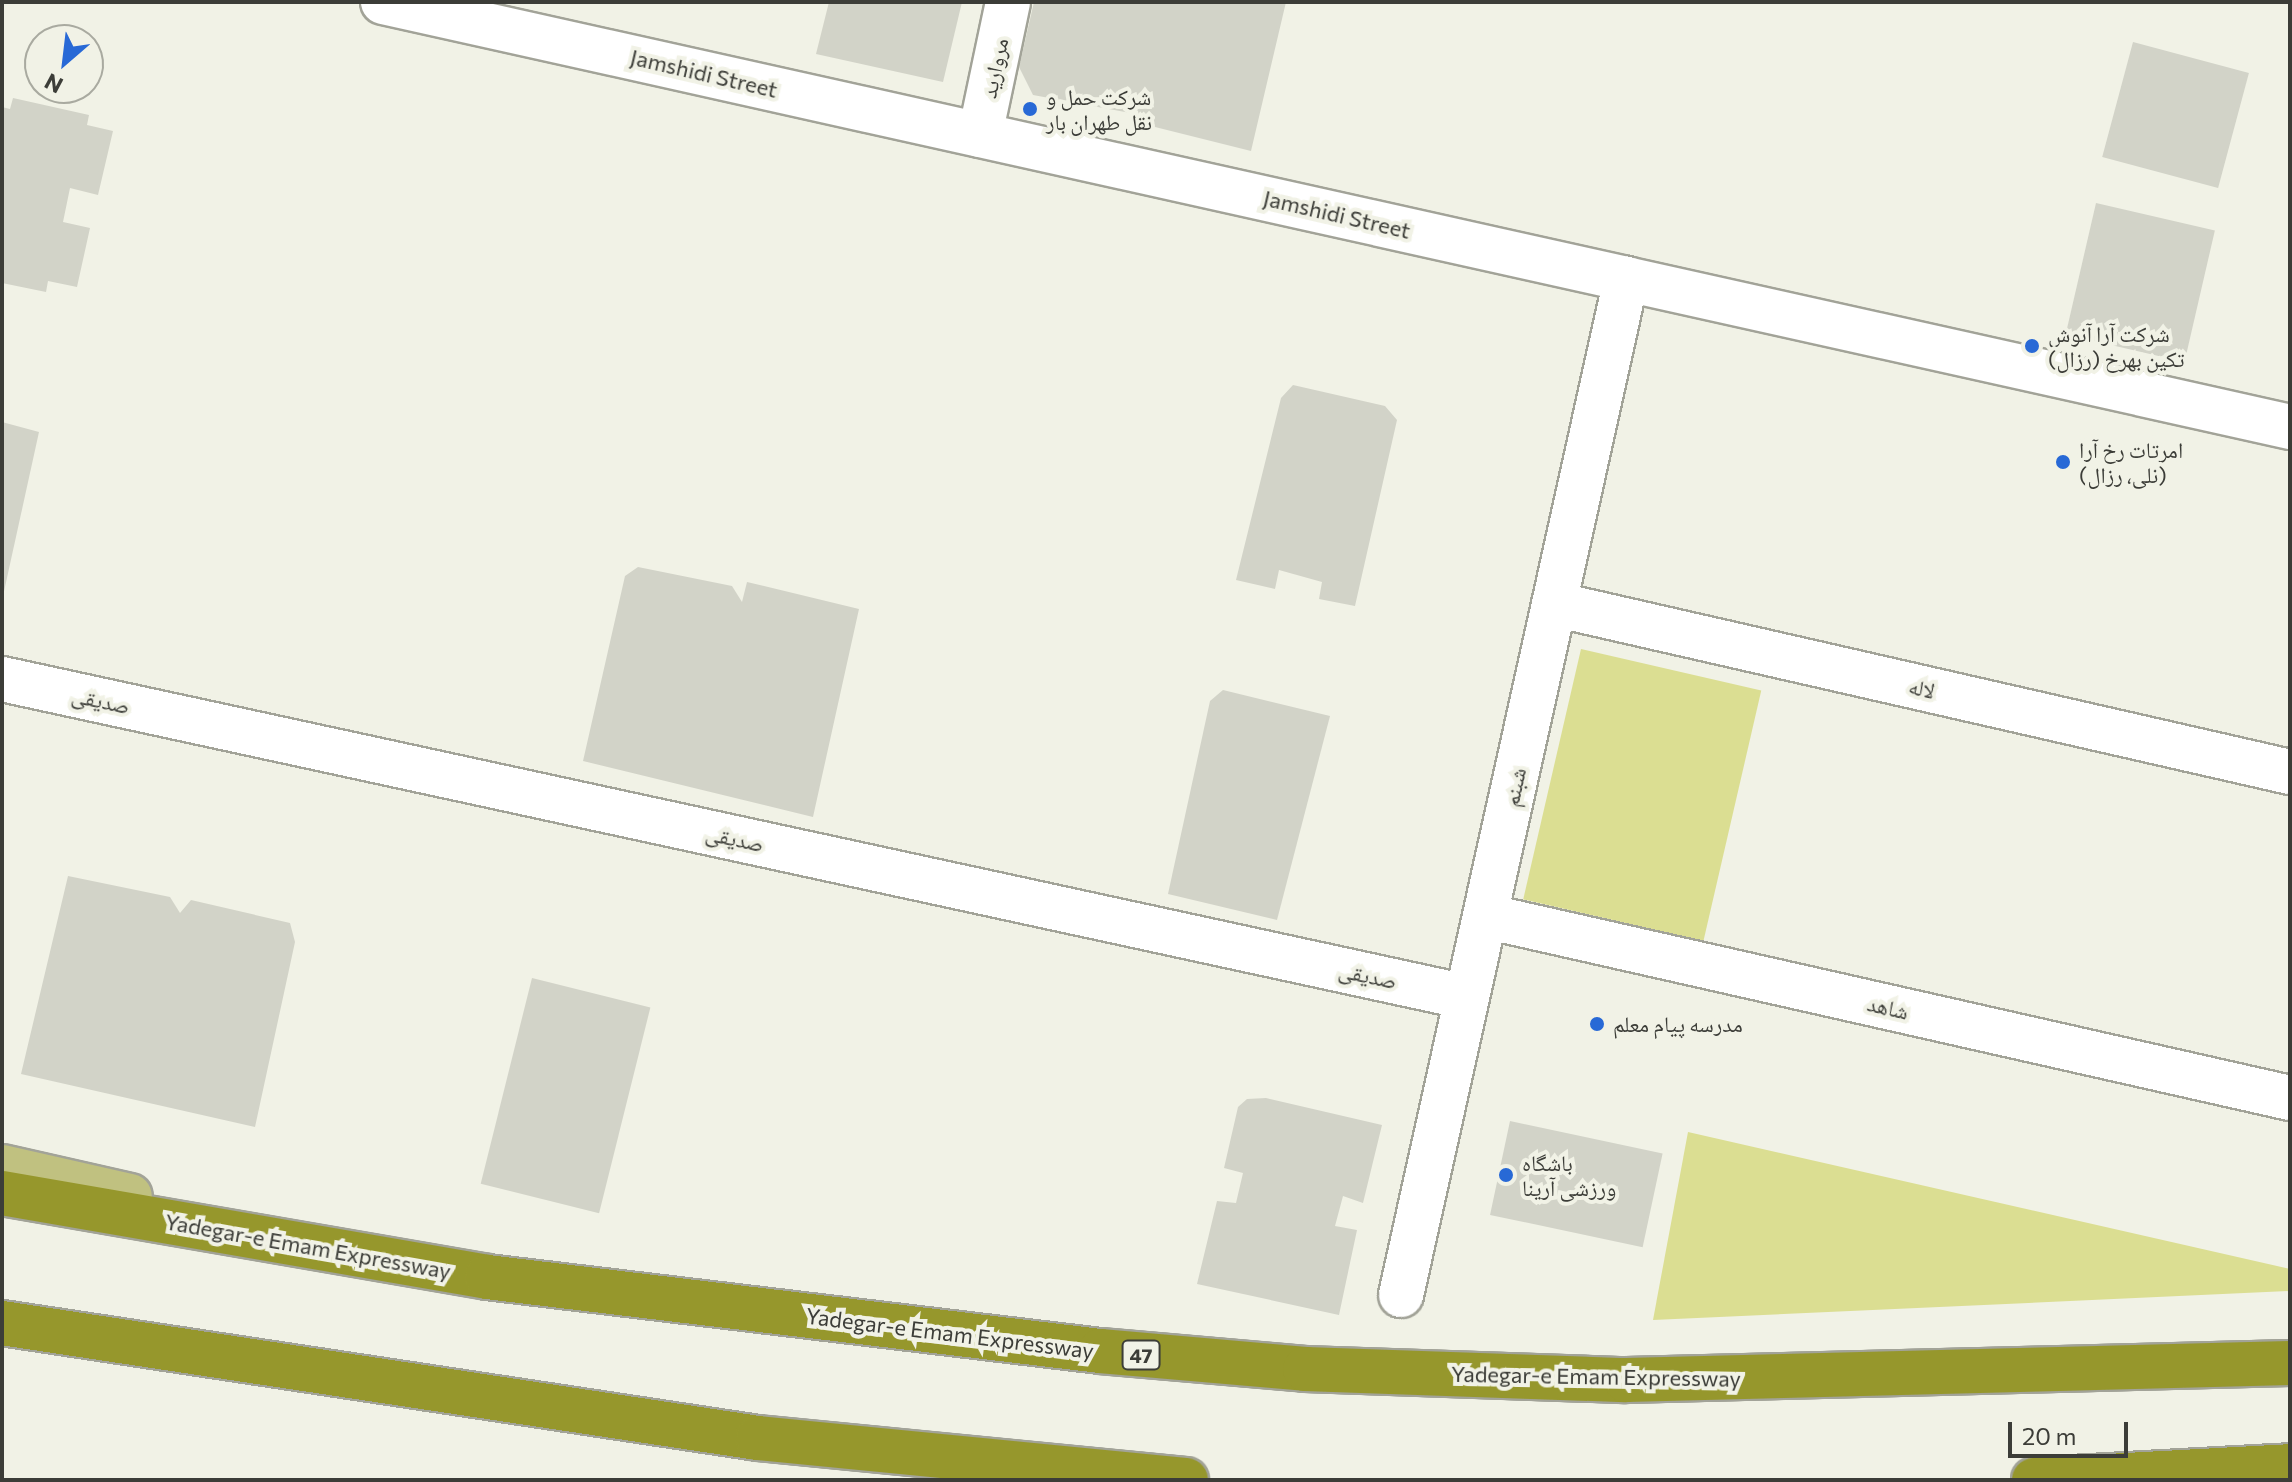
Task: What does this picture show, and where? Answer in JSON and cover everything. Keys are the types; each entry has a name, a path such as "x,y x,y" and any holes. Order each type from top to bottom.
{"highway":[{"name":"Yadegar-e Emam Expressway","path":"2,1193 487,1277 1100,1351 1305,1369 1626,1380 2290,1363"},
{"path":"2,1323 758,1438 1186,1480"},
{"path":"2034,1480 2290,1466"}],"main road":[{"path":"2,1167 487,1277"}],"street":[{"name":"Jamshidi Street","path":"383,2 2290,427"},
{"name":"مروارید","path":"980,135 1008,2"},
{"name":"شبنم","path":"1401,1295 1626,279"},
{"name":"لاله","path":"1554,604 2290,772"},
{"name":"صدیقی","path":"2,679 1467,997"},
{"name":"شاهد","path":"1485,916 2290,1098"}],"green space":[{"path":"1581,649 1761,691 1703,941 1523,899"},
{"path":"1688,1132 2290,1269 2290,1291 1653,1320"}],"building":[{"path":"829,2 962,2 943,82 816,54"},
{"path":"1034,2 1286,2 1251,151 1135,122 1136,114 1033,95 1019,67"},
{"path":"2133,42 2249,73 2218,188 2102,157"},
{"path":"13,98 24,100 24,104 40,104 89,115 87,125 113,131 98,195 70,188 63,222 90,228 77,287 48,281 46,292 2,283 2,107 10,109"},
{"path":"2096,203 2215,230 2185,362 2066,335"},
{"path":"1293,385 1385,406 1397,420 1355,606 1319,599 1322,582 1279,570 1275,589 1236,580 1281,398"},
{"path":"2,422 39,432 3,596 2,596"},
{"path":"638,567 732,586 742,602 747,582 859,609 813,817 583,761 625,576"},
{"path":"1223,690 1330,716 1277,920 1168,894 1210,701"},
{"path":"68,876 170,897 180,913 191,900 290,923 295,942 255,1127 21,1074"},
{"path":"532,978 650,1008 599,1213 481,1184"},
{"path":"1266,1098 1382,1125 1363,1203 1343,1196 1335,1226 1357,1230 1339,1315 1197,1284 1217,1201 1236,1203 1243,1173 1224,1168 1238,1107 1247,1099"},
{"path":"1510,1121 1663,1153 1643,1247 1490,1215"}],"place":[{"name":"شرکت حمل و نقل طهران بار","path":"1030,109"},
{"name":"شرکت آرا آنوش تکین بهرخ (رزال)","path":"2032,346"},
{"name":"امرتات رخ آرا (نلی، رزال)","path":"2063,462"},
{"name":"مدرسه پیام معلم","path":"1597,1024"},
{"name":"باشگاه ورزشی آرینا","path":"1506,1175"}]}
